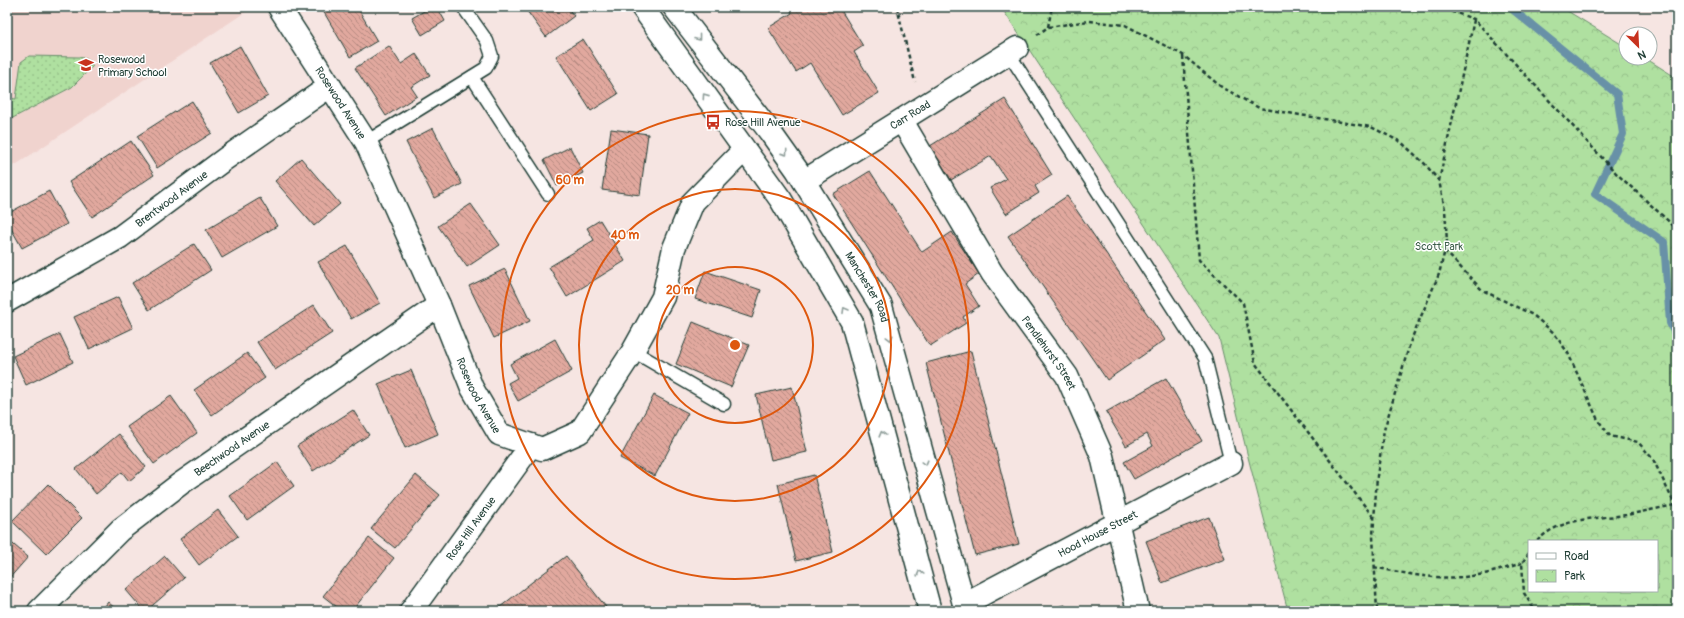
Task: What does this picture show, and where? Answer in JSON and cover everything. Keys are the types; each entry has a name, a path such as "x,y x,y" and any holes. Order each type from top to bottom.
{"street":[{"name":"Rosewood Avenue","path":"279,7 366,142 439,305 472,388 499,434 542,449 580,432 632,351 663,297 674,248 693,202 744,150 770,132"},
{"path":"642,7 781,200 852,322 930,611"},
{"name":"Manchester Road","path":"674,7 770,132 804,182 881,306 961,609"},
{"name":"Carr Road","path":"781,200 804,182 1013,51"},
{"name":"Brentwood Avenue","path":"7,301 120,237 225,159 330,86"},
{"name":"Pendlehurst Street","path":"902,121 992,274 1067,376 1102,456 1138,611"},
{"name":"Beechwood Avenue","path":"40,611 120,530 180,484 439,305"},
{"name":"Rose Hill Avenue","path":"411,611 532,445"},
{"name":"Hood House Street","path":"961,609 1117,522 1231,463"}],"lane":[{"path":"366,142 486,68 492,56 487,41 463,7"},
{"path":"1013,51 1205,358 1231,463"},
{"path":"472,77 548,194"},
{"path":"632,351 724,404"}],"path":[{"path":"897,7 921,109"},
{"path":"1048,27 1052,7"},
{"path":"1438,7 1474,19 1616,173 1677,229"},
{"path":"1377,611 1373,536 1378,476 1384,430 1411,340 1439,274 1447,242 1445,208 1439,181 1474,19"},
{"path":"1013,51 1048,27 1089,21 1125,25 1183,55 1220,86 1259,108 1371,127 1401,142 1425,164 1439,181"},
{"path":"1183,55 1199,260 1243,303 1255,363 1374,518"},
{"path":"1445,251 1460,269 1482,290 1533,315 1554,333 1568,353 1598,420 1610,436 1638,442 1653,459 1676,506 1626,515 1582,519 1557,527 1538,540"},
{"path":"1528,554 1522,563 1524,593 1535,611"},
{"path":"1374,567 1412,576 1455,578 1483,574 1522,563"}],"shaded area":[{"name":"Rosewood Primary School","path":"7,7 248,7 250,9 17,164 7,168"}],"green space":[{"name":"Scott Park","path":"1001,7 1561,7 1618,42 1618,66 1658,66 1677,78 1677,611 1288,611 1219,338"},
{"path":"29,56 79,57 87,59 93,66 72,87 7,121 7,98 16,99 21,62"}],"building":[{"path":"326,7 357,7 377,41 350,57 322,9"},
{"path":"431,7 437,7 445,21 422,35 412,18"},
{"path":"524,7 567,7 574,16 546,37"},
{"path":"788,7 839,7 863,46 854,52 879,93 842,115 810,63 796,72 768,28 792,13"},
{"path":"583,39 618,94 591,111 556,56"},
{"path":"240,46 268,96 239,113 210,63"},
{"path":"389,46 401,64 416,54 430,75 411,87 417,96 386,116 355,68"},
{"path":"1005,99 1052,175 1035,186 1039,193 1006,214 990,188 1006,179 991,156 951,180 930,146"},
{"path":"192,101 212,133 157,168 137,136"},
{"path":"433,128 462,184 434,198 406,142"},
{"path":"611,129 648,134 640,195 602,190"},
{"path":"131,141 154,175 92,217 69,182"},
{"path":"570,147 583,173 557,186 544,160"},
{"path":"301,158 340,204 314,226 275,181"},
{"path":"870,171 922,252 952,232 979,274 965,284 979,306 963,317 966,323 930,346 833,194"},
{"path":"49,191 67,224 22,248 7,221 7,214"},
{"path":"1067,196 1165,340 1107,380 1008,236"},
{"path":"260,198 277,226 222,258 206,230"},
{"path":"471,204 500,245 467,267 438,226"},
{"path":"600,220 625,261 567,297 549,267 594,240 587,228"},
{"path":"194,244 211,270 149,310 132,283"},
{"path":"347,246 380,303 351,319 318,262"},
{"path":"505,269 530,321 494,338 469,286"},
{"path":"705,271 761,290 752,318 695,299"},
{"path":"118,297 133,328 89,349 74,317"},
{"path":"314,305 332,333 275,370 257,342"},
{"path":"693,322 749,345 731,387 676,364"},
{"path":"60,334 73,362 26,385 13,356"},
{"path":"555,339 572,371 518,401 508,383 517,378 510,364"},
{"path":"971,351 1019,544 975,555 926,363"},
{"path":"247,353 265,378 212,415 194,390"},
{"path":"411,370 438,434 405,448 378,384"},
{"path":"1166,378 1202,441 1134,479 1124,462 1153,446 1147,434 1126,446 1106,412"},
{"path":"792,387 807,452 771,460 756,395"},
{"path":"654,395 688,413 655,476 620,458"},
{"path":"171,396 197,433 154,464 127,427"},
{"path":"353,410 369,435 313,471 297,446"},
{"path":"119,434 146,467 129,481 122,472 96,494 76,469"},
{"path":"277,462 294,486 247,520 230,496"},
{"path":"416,475 440,495 395,548 371,529"},
{"path":"814,475 833,552 796,561 778,484"},
{"path":"48,484 82,518 46,554 12,521"},
{"path":"218,510 238,536 199,565 180,539"},
{"path":"1209,517 1225,559 1162,583 1146,541"},
{"path":"369,538 394,558 352,611 342,611 323,596"},
{"path":"7,539 28,557 7,581"},
{"path":"165,556 184,578 146,611 144,611 126,590"},
{"path":"566,556 609,611 495,611 532,582"},
{"path":"108,602 118,611 101,611"},
{"path":"1065,605 1066,611 1041,611"}],"waterway":[{"path":"1513,7 1512,9 1617,94 1623,134 1595,194 1664,242 1670,323 1677,338"}],"place":[{"name":"Rosewood Primary School","path":"86,65"},
{"name":"Rose Hill Avenue","path":"713,122"}]}
